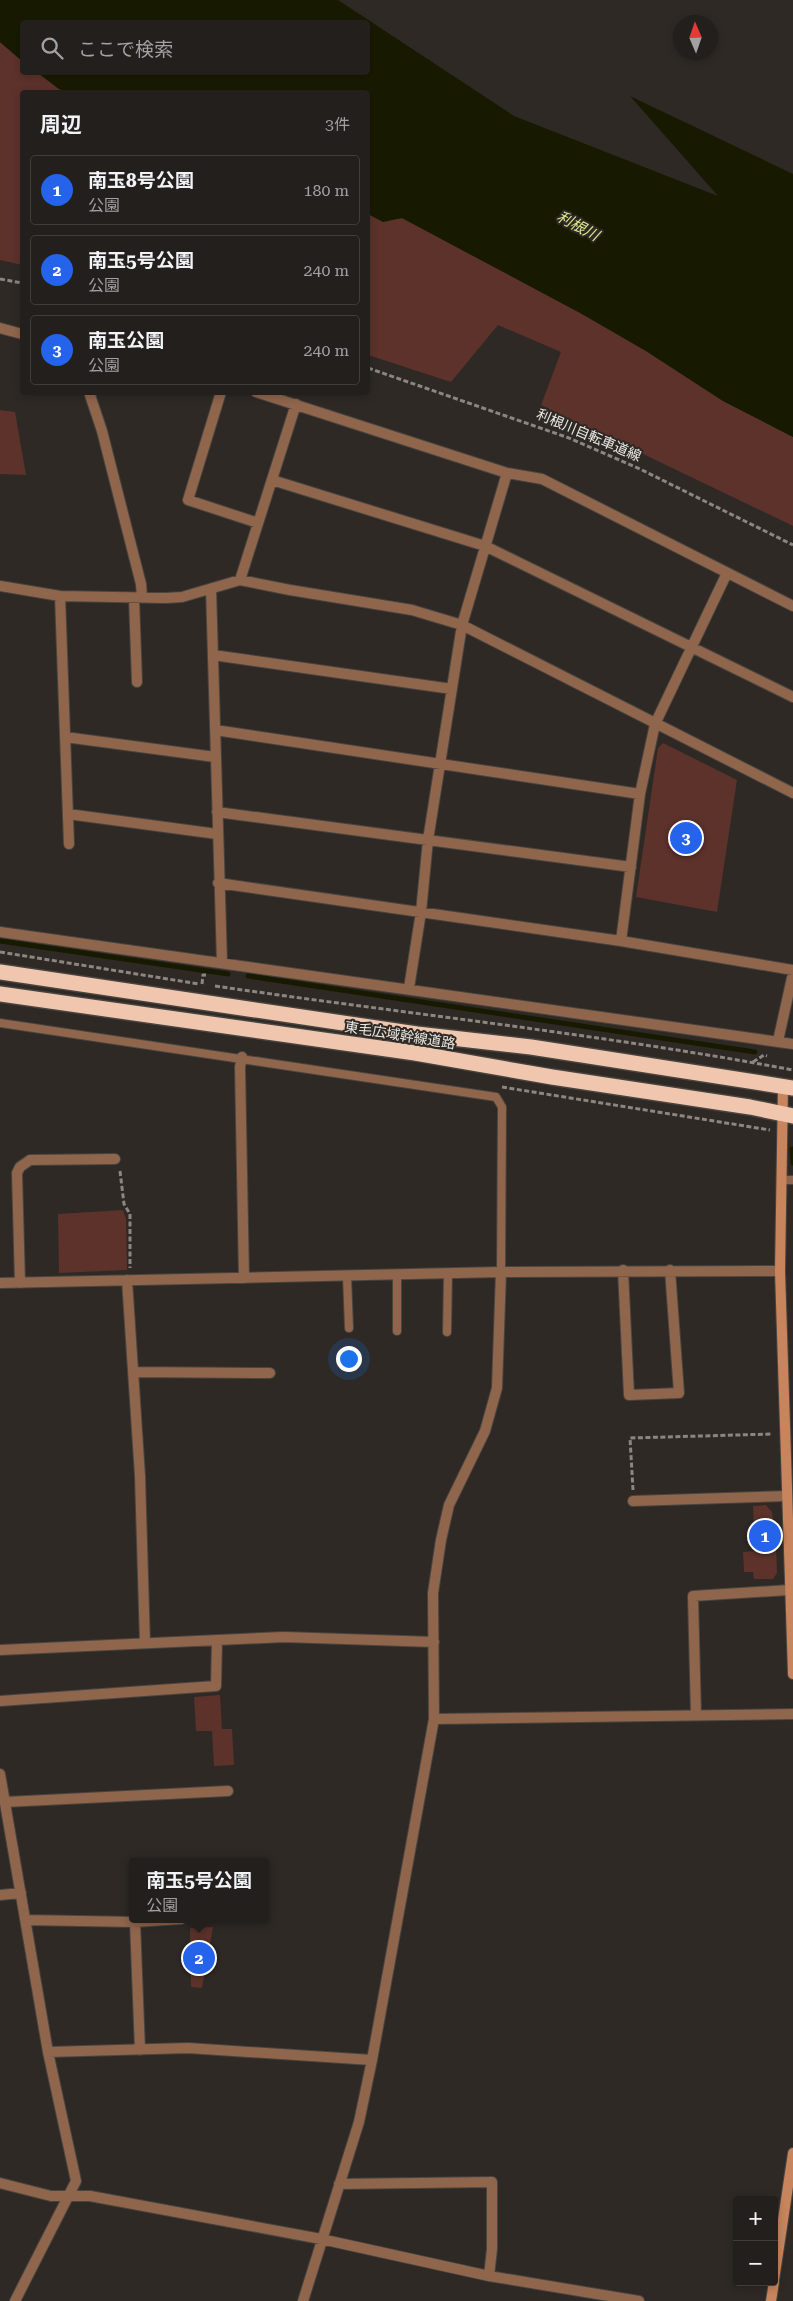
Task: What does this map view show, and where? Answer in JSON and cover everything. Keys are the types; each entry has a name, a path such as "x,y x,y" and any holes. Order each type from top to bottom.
{"highway":[{"name":"東毛広域幹線道路","path":"0,972 417,1034 531,1046 788,1087"},
{"name":"東毛広域幹線道路","path":"0,994 406,1052 750,1106 787,1115"}],"street":[{"path":"0,328 20,333"},
{"path":"90,395 102,431 141,584 138,597 137,682"},
{"path":"220,395 188,500 258,523"},
{"path":"266,395 507,473 542,479 793,606"},
{"path":"240,580 296,404"},
{"path":"410,988 428,840 462,624 507,473"},
{"path":"272,480 485,546 793,697"},
{"path":"621,941 640,794 655,724 694,647 727,573"},
{"path":"0,586 60,596 182,597 240,580 412,610 462,624 793,793"},
{"path":"211,589 218,883 222,962"},
{"path":"60,596 69,844"},
{"path":"213,655 452,689"},
{"path":"214,730 640,794"},
{"path":"65,737 215,757"},
{"path":"216,812 631,867"},
{"path":"68,814 217,834"},
{"path":"218,883 621,941 793,972 778,1041"},
{"path":"0,932 410,988 793,1044"},
{"path":"242,1058 240,1067 244,1278"},
{"path":"788,1087 782,1180 780,1271 793,1674"},
{"path":"20,1283 17,1173 20,1167 30,1160 115,1159"},
{"path":"623,1270 629,1395 679,1393 670,1270"},
{"path":"0,1283 623,1270 780,1271"},
{"path":"303,2301 359,2122 372,2060 434,1719 433,1592 441,1540 449,1505 485,1431 497,1388 501,1272"},
{"path":"127,1280 140,1476 145,1643"},
{"path":"133,1372 270,1373"},
{"path":"633,1501 787,1496"},
{"path":"696,1715 694,1596 789,1590"},
{"path":"0,1650 284,1637 434,1642"},
{"path":"0,1701 216,1686 217,1640"},
{"path":"434,1719 793,1714"},
{"path":"0,1774 48,2052 76,2181 15,2301"},
{"path":"5,1802 228,1791"},
{"path":"0,1895 21,1893"},
{"path":"26,1920 129,1922"},
{"path":"136,1923 140,2050"},
{"path":"48,2052 188,2048 372,2060"},
{"path":"778,2254 793,2153"},
{"path":"339,2184 492,2182 492,2250 489,2276"},
{"path":"0,2183 51,2196 90,2196 321,2239 489,2276 638,2301"},
{"path":"771,2301 773,2286"}],"lane":[{"path":"0,1023 496,1097 502,1107 501,1272"},
{"path":"782,1180 793,1180"},
{"path":"447,1332 448,1274"},
{"path":"397,1275 397,1330"},
{"path":"347,1276 349,1328"}],"path":[{"path":"0,279 20,283"},
{"name":"利根川自転車道線","path":"370,369 569,438 640,469 793,546"},
{"path":"0,952 358,1007 573,1033 793,1070"},
{"path":"115,1159 120,1171 124,1204 130,1214 130,1271 127,1280"},
{"path":"633,1501 630,1438 785,1434"}],"shaded area":[{"path":"0,42 20,59 20,75 41,75 63,90 20,90 20,265 0,260"},
{"path":"370,215 383,221 402,218 582,314 646,351 723,401 793,437 793,526 541,405 561,352 498,325 451,382 370,356"},
{"path":"0,410 15,412 26,475 0,474"},
{"path":"663,743 737,780 717,912 636,897 658,748"},
{"path":"123,1210 126,1219 127,1270 59,1273 58,1214"},
{"path":"766,1505 772,1512 773,1520 775,1520 777,1573 773,1579 754,1579 753,1572 744,1572 743,1552 755,1551 753,1506"},
{"path":"220,1695 222,1729 232,1729 234,1765 214,1766 212,1731 196,1731 194,1697"},
{"path":"213,1927 202,1988 191,1987 190,1928"}],"water":[{"path":"0,0 338,0 368,20 20,20 20,59 0,42"},
{"name":"利根川","path":"370,21 514,116 718,196 630,96 793,174 793,437 723,401 646,351 582,314 402,218 383,222 370,215 370,90 59,89 41,75 370,75"}],"waterway":[{"path":"0,941 228,974"},
{"path":"248,976 755,1052"},
{"path":"792,1149 793,1163"}],"place":[{"name":"南玉公園","path":"686,838"},
{"name":"南玉8号公園","path":"765,1536"},
{"name":"南玉5号公園","path":"199,1958"}]}
